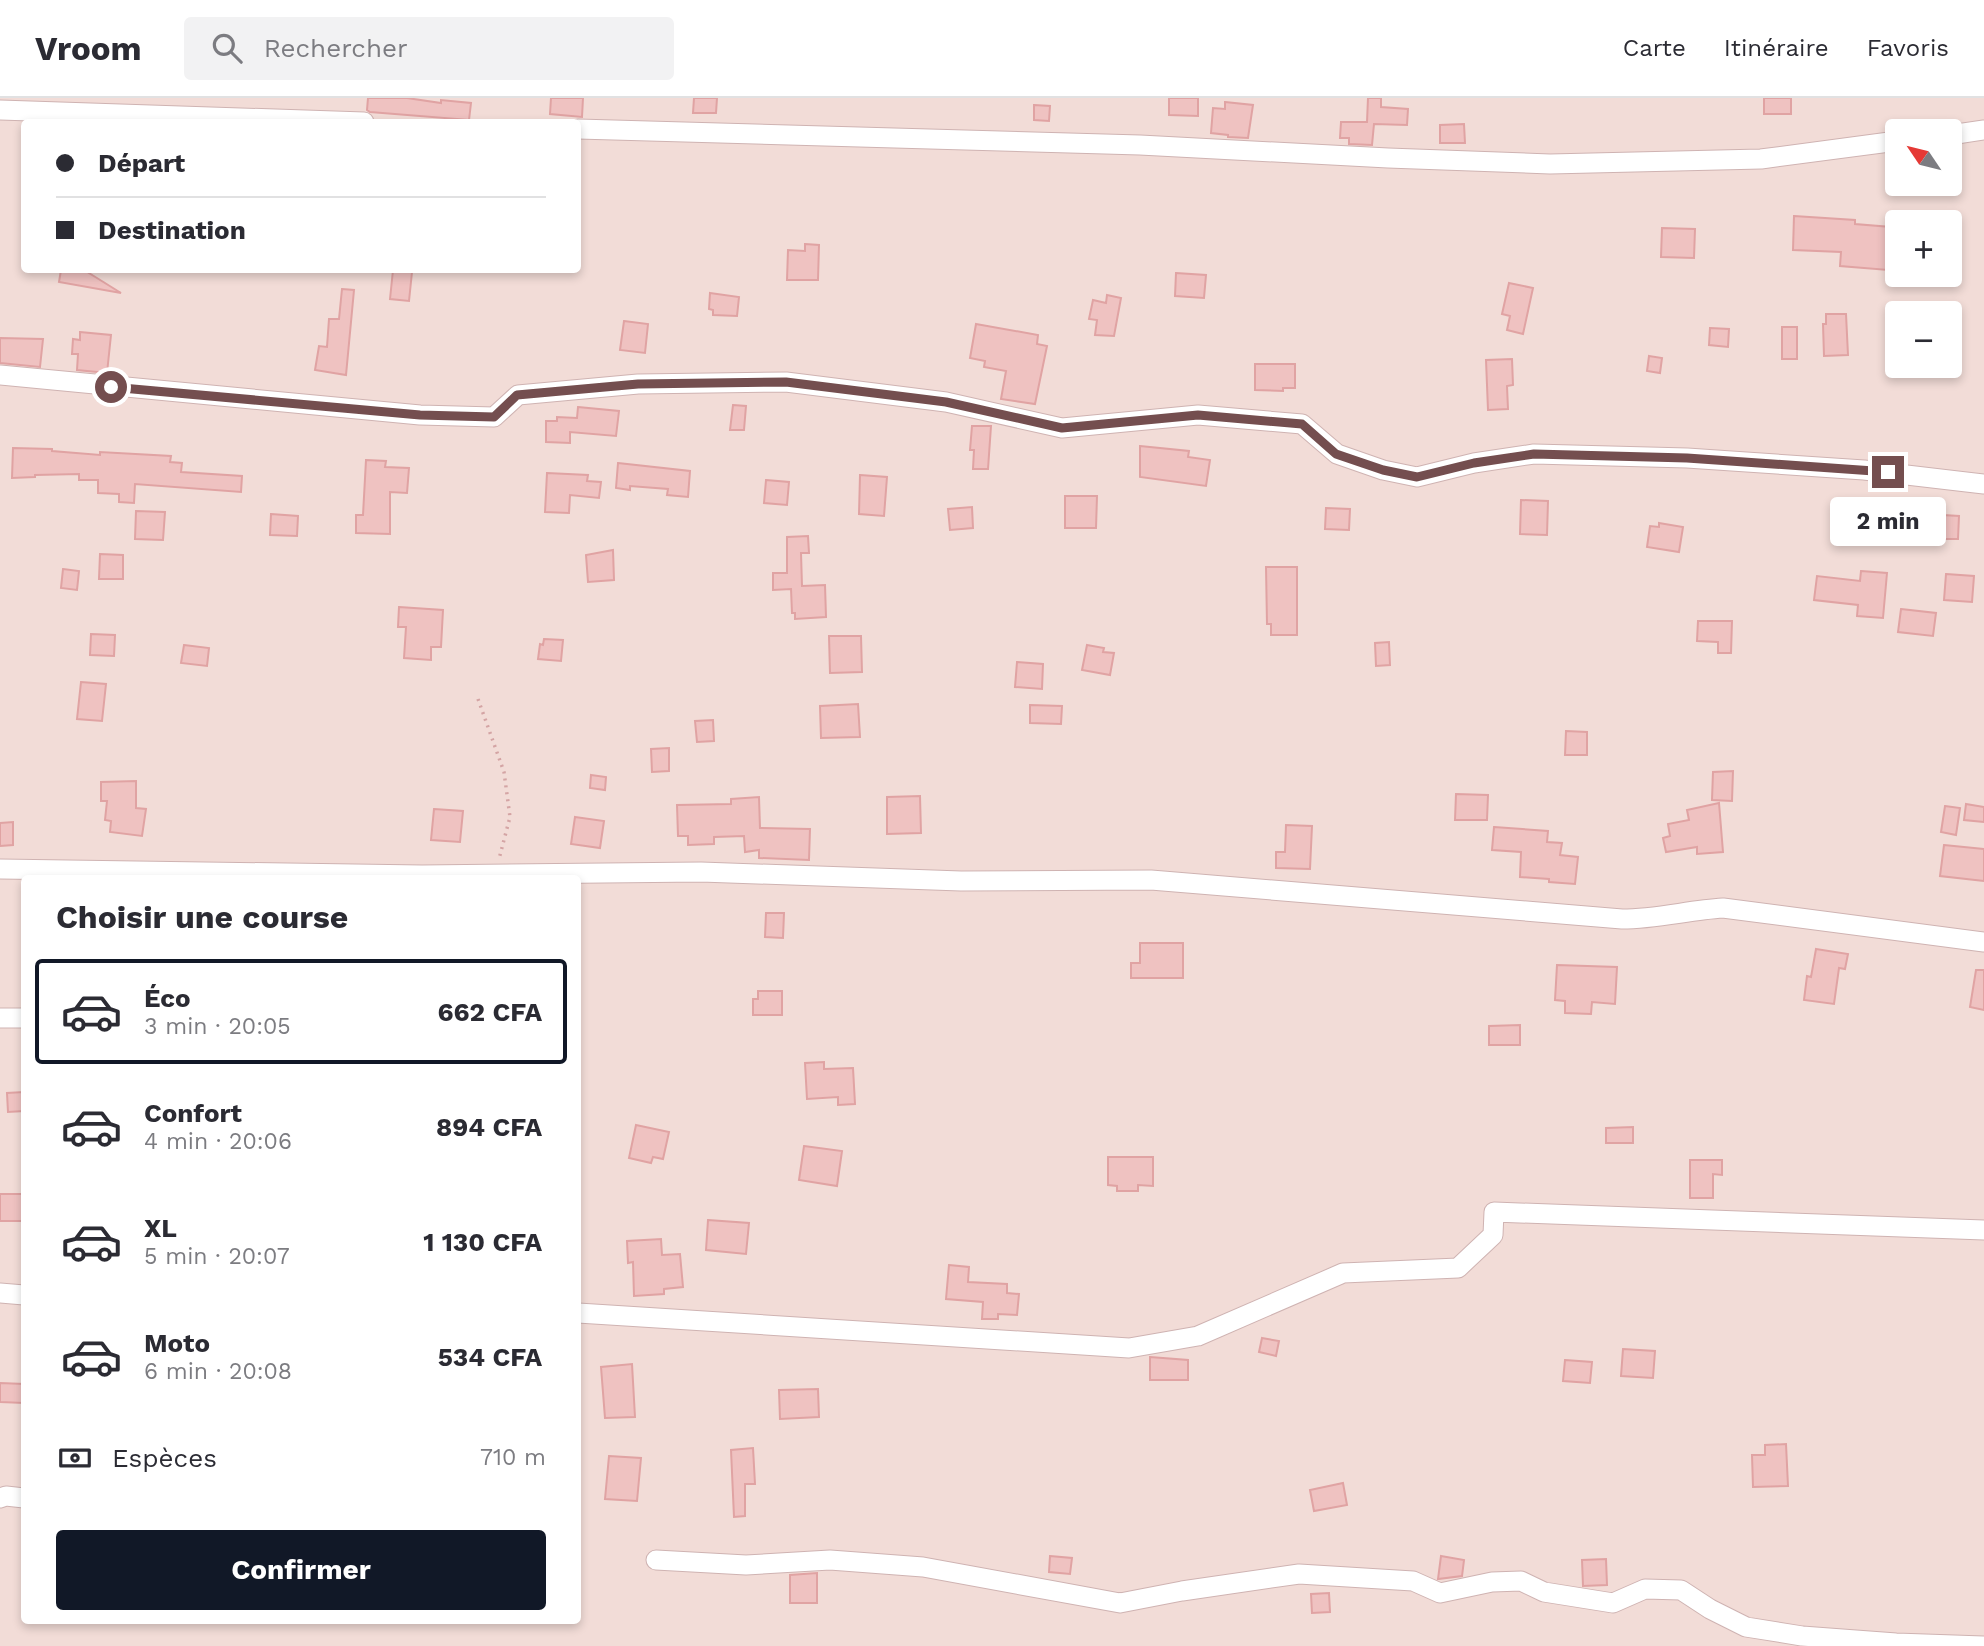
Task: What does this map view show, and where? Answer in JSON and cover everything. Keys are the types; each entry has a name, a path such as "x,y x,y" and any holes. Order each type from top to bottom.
{"street":[{"path":"0,110 273,119"},
{"path":"581,129 1140,145 1550,164 1760,159 1885,143"},
{"path":"1962,133 1984,130"},
{"path":"0,375 420,415 494,417 517,395 638,384 786,382 946,402 1062,428 1198,415 1302,424 1336,454 1383,470 1417,477 1474,463 1534,454 1687,458 1864,470 1984,484"},
{"path":"0,869 316,875"},
{"path":"470,875 701,872 961,881 1151,880 1622,919 1654,919 1692,910 1723,908 1984,942"},
{"path":"0,1018 21,1018"},
{"path":"581,1313 1129,1348 1198,1336 1343,1273 1458,1268 1493,1235 1494,1212 1984,1230"},
{"path":"0,1293 21,1295"},
{"path":"0,1498 21,1497"},
{"path":"656,1560 746,1565 830,1560 923,1567 1120,1603 1299,1574 1413,1581 1440,1593 1492,1582 1521,1581 1544,1592 1613,1603 1645,1589 1681,1590 1710,1609 1746,1627 1802,1636 1983,1646"}],"path":[{"path":"478,699 504,772 510,817 495,874"}],"shaded area":[{"path":"0,98 1984,98 1984,1646 0,1646"}],"building":[{"path":"368,98 471,103 469,119 367,110"},
{"path":"551,98 583,98 582,117 550,114"},
{"path":"694,98 717,98 716,113 693,113"},
{"path":"1169,98 1198,98 1198,116 1169,115"},
{"path":"1368,98 1381,98 1381,107 1408,109 1407,125 1374,124 1372,145 1349,144 1349,138 1340,138 1341,122 1367,122"},
{"path":"1764,98 1791,98 1791,114 1764,114"},
{"path":"1225,102 1253,105 1248,138 1211,133 1213,108 1225,109"},
{"path":"1034,105 1050,106 1049,121 1034,120"},
{"path":"1464,124 1465,143 1440,143 1440,125"},
{"path":"1794,216 1855,220 1855,224 1885,226 1885,270 1840,266 1841,252 1793,250"},
{"path":"1662,228 1695,229 1694,258 1661,257"},
{"path":"805,244 819,245 818,280 787,280 788,250 805,251"},
{"path":"60,273 89,273 121,293 59,282"},
{"path":"393,273 412,273 409,301 390,299"},
{"path":"1176,273 1206,275 1204,298 1175,296"},
{"path":"1509,283 1533,288 1523,334 1507,330 1510,316 1502,314"},
{"path":"342,289 354,290 346,375 315,370 319,346 327,347 329,319 339,319"},
{"path":"710,293 739,297 737,316 713,315 713,310 709,309"},
{"path":"1107,295 1121,298 1114,336 1095,335 1097,320 1089,319 1093,300 1106,303"},
{"path":"1826,314 1846,314 1848,355 1824,356 1823,324 1826,324"},
{"path":"624,321 648,324 645,353 620,350"},
{"path":"976,324 1038,335 1037,344 1047,346 1035,404 1001,399 1006,371 984,367 985,361 970,358"},
{"path":"1782,327 1797,327 1797,359 1782,359"},
{"path":"1710,328 1729,329 1728,347 1709,345"},
{"path":"80,332 111,335 107,373 77,370 78,354 72,354 73,339 80,340"},
{"path":"0,338 43,339 40,367 0,363"},
{"path":"1649,356 1662,358 1660,373 1647,371"},
{"path":"1512,359 1513,385 1507,386 1508,409 1488,410 1486,360"},
{"path":"1255,364 1295,364 1295,388 1283,388 1283,391 1255,390"},
{"path":"733,405 746,406 744,430 730,430"},
{"path":"578,407 619,411 616,436 570,432 570,443 546,442 546,421 557,421 557,417 577,418"},
{"path":"972,426 991,426 988,469 973,469 974,450 970,450"},
{"path":"1140,446 1189,451 1188,457 1210,460 1206,486 1140,477"},
{"path":"13,448 52,449 100,455 100,452 171,456 170,462 182,463 181,472 242,476 241,492 135,484 134,503 119,502 119,494 98,493 98,480 79,480 79,474 12,478"},
{"path":"366,460 386,461 385,467 409,468 407,493 390,492 390,534 356,533 356,515 363,515"},
{"path":"618,463 690,471 688,497 667,495 668,489 630,486 630,490 616,488"},
{"path":"547,473 588,475 587,481 601,482 599,498 570,495 569,513 545,512"},
{"path":"860,475 887,477 884,516 859,514"},
{"path":"766,480 789,482 787,505 764,503"},
{"path":"1065,496 1097,496 1096,528 1065,528"},
{"path":"1521,500 1548,501 1547,535 1520,534"},
{"path":"1895,500 1944,505 1943,515 1959,516 1958,539 1945,539 1945,531 1892,526"},
{"path":"972,507 973,528 950,530 948,509"},
{"path":"1326,508 1350,509 1349,530 1325,529"},
{"path":"136,511 165,512 163,540 135,539"},
{"path":"271,514 298,516 297,536 270,535"},
{"path":"1659,523 1683,527 1679,552 1647,547 1650,526 1659,527"},
{"path":"808,536 809,553 801,553 802,586 825,585 826,617 795,619 795,613 792,613 791,589 773,590 773,573 787,573 787,537"},
{"path":"613,550 614,580 588,582 586,555"},
{"path":"100,554 123,555 123,579 99,579"},
{"path":"1266,567 1297,567 1297,635 1271,635 1271,624 1267,624"},
{"path":"63,569 79,571 77,590 61,588"},
{"path":"1861,571 1887,573 1883,618 1857,616 1858,605 1814,600 1817,576 1860,581"},
{"path":"1946,574 1974,576 1972,602 1944,600"},
{"path":"399,607 443,610 441,647 431,647 431,660 404,658 406,627 398,627"},
{"path":"1901,609 1936,613 1933,636 1898,632"},
{"path":"1698,621 1732,621 1731,653 1718,653 1718,642 1697,641"},
{"path":"91,634 115,635 114,656 90,655"},
{"path":"829,636 861,636 862,672 830,673"},
{"path":"544,639 563,640 561,661 538,659 540,644 543,645"},
{"path":"1389,642 1390,665 1376,666 1375,643"},
{"path":"184,645 209,648 207,666 181,663"},
{"path":"1087,645 1104,648 1103,652 1114,653 1110,675 1082,670"},
{"path":"1017,662 1043,664 1042,689 1015,687"},
{"path":"81,682 106,684 102,721 77,719"},
{"path":"858,704 860,737 821,738 820,706"},
{"path":"1030,705 1062,706 1061,724 1030,723"},
{"path":"713,720 714,741 697,742 695,721"},
{"path":"1566,731 1587,732 1587,755 1565,755"},
{"path":"669,748 669,771 652,772 651,749"},
{"path":"1733,771 1732,801 1712,800 1713,772"},
{"path":"591,775 606,777 605,790 590,788"},
{"path":"136,781 136,808 146,809 142,836 110,832 111,821 105,820 107,801 101,801 101,782"},
{"path":"1456,794 1488,795 1487,820 1455,820"},
{"path":"920,796 921,833 887,834 887,797"},
{"path":"759,797 760,828 810,829 809,860 759,858 759,850 745,852 744,836 714,837 714,844 688,845 688,836 678,836 677,805 731,804 731,799"},
{"path":"1719,803 1723,852 1697,854 1697,847 1666,852 1663,838 1670,836 1668,824 1689,820 1687,810"},
{"path":"1966,804 1984,807 1984,822 1964,820"},
{"path":"1945,806 1960,808 1956,835 1941,832"},
{"path":"434,809 463,811 460,842 431,840"},
{"path":"575,817 604,821 600,848 571,844"},
{"path":"13,822 13,845 0,846 0,823"},
{"path":"1286,825 1312,826 1310,869 1276,868 1276,852 1285,852"},
{"path":"1494,827 1548,831 1547,842 1562,843 1560,855 1578,857 1575,884 1520,877 1521,852 1492,850"},
{"path":"1944,845 1984,849 1984,881 1940,876"},
{"path":"766,913 784,913 783,938 765,937"},
{"path":"1140,943 1183,943 1183,978 1131,978 1131,963 1140,963"},
{"path":"1816,949 1848,954 1845,969 1839,968 1834,1004 1804,1000 1807,976 1811,977"},
{"path":"1557,965 1617,967 1615,1004 1592,1002 1591,1014 1565,1013 1565,1001 1555,1000"},
{"path":"1976,970 1984,970 1984,1010 1970,1007"},
{"path":"758,991 782,991 782,1015 753,1015 753,999 758,999"},
{"path":"1520,1025 1520,1045 1489,1045 1489,1026"},
{"path":"824,1062 824,1069 853,1068 855,1104 838,1105 838,1097 807,1099 805,1063"},
{"path":"21,1092 21,1111 8,1112 7,1093"},
{"path":"636,1125 669,1132 663,1159 653,1157 651,1163 629,1158"},
{"path":"1633,1127 1633,1143 1606,1143 1606,1128"},
{"path":"804,1146 842,1151 837,1186 799,1180"},
{"path":"1108,1157 1153,1157 1153,1186 1138,1185 1138,1191 1117,1191 1117,1186 1108,1185"},
{"path":"1690,1160 1722,1160 1722,1175 1713,1174 1713,1198 1690,1198"},
{"path":"0,1194 21,1194 21,1221 0,1221"},
{"path":"708,1220 749,1223 746,1254 706,1250"},
{"path":"661,1239 662,1255 680,1254 683,1287 664,1289 664,1294 634,1296 633,1262 628,1263 627,1241"},
{"path":"949,1265 969,1267 968,1282 1007,1284 1007,1293 1019,1294 1017,1315 998,1314 998,1319 982,1319 983,1302 946,1299"},
{"path":"1262,1338 1279,1341 1276,1356 1259,1352"},
{"path":"1623,1349 1655,1351 1653,1378 1621,1376"},
{"path":"1150,1357 1188,1360 1188,1380 1150,1380"},
{"path":"1565,1360 1592,1362 1590,1383 1563,1381"},
{"path":"632,1364 635,1417 605,1418 601,1367"},
{"path":"0,1383 21,1384 21,1403 0,1402"},
{"path":"818,1389 819,1417 780,1419 779,1390"},
{"path":"1786,1444 1788,1486 1753,1487 1752,1455 1765,1455 1765,1445"},
{"path":"753,1448 755,1484 745,1484 745,1516 734,1517 731,1450"},
{"path":"609,1456 641,1458 637,1501 605,1499"},
{"path":"1343,1483 1347,1505 1314,1511 1310,1490"},
{"path":"1050,1556 1072,1558 1070,1574 1049,1572"},
{"path":"1441,1556 1464,1560 1462,1576 1438,1579"},
{"path":"1606,1559 1607,1585 1583,1586 1582,1560"},
{"path":"817,1573 817,1603 790,1603 790,1575"},
{"path":"1329,1593 1330,1612 1312,1613 1311,1594"}],"route":[{"path":"111,387 420,415 494,417 517,395 638,384 786,382 946,402 1062,428 1198,415 1302,424 1336,454 1383,470 1417,477 1474,463 1534,454 1687,458 1888,472"}]}
